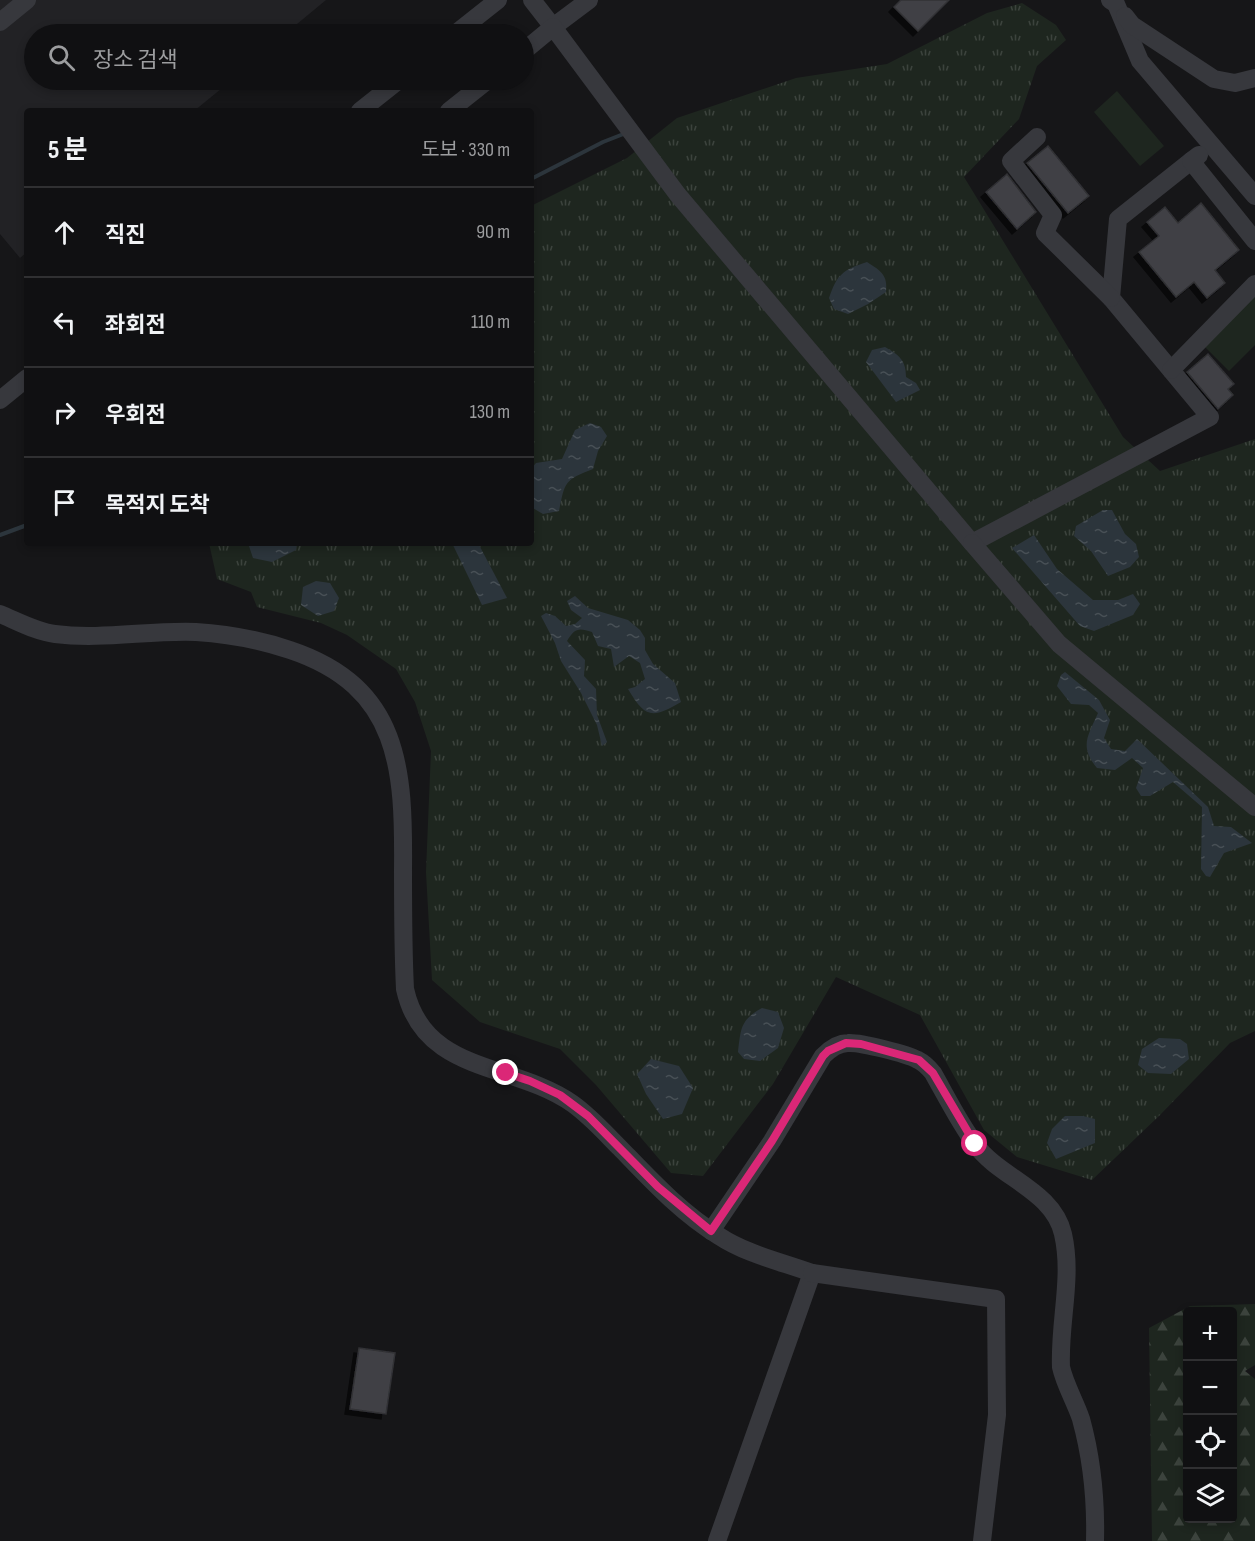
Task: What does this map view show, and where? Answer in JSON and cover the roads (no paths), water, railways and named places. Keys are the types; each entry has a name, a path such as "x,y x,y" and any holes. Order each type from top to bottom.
{"lane":[{"path":"0,22 27,0"},
{"path":"468,24 498,0"},
{"path":"532,0 678,195 1059,644 1255,807"},
{"path":"534,43 589,0"},
{"path":"1115,1 1132,25 1214,79 1235,83 1255,78"},
{"path":"1115,1 1140,61 1255,198 1236,217"},
{"path":"364,108 386,90"},
{"path":"453,108 475,90"},
{"path":"972,543 1210,417 1112,298 1045,233 1053,215 1011,162 1036,137"},
{"path":"1112,298 1118,219 1212,145"},
{"path":"1191,161 1255,241"},
{"path":"1171,370 1255,284"},
{"path":"0,400 24,380"},
{"path":"0,614 54,634 196,632 248,639 298,653 325,664 342,674 358,689 375,708 387,731 394,752 402,805 405,989 408,1004 423,1031 432,1041 464,1059 530,1081 567,1100 588,1116 658,1187 720,1238 812,1273 996,1299 998,1415 982,1541"},
{"path":"711,1231 772,1141 828,1051 840,1044 854,1043 914,1058 923,1063 933,1073 975,1144 986,1157 1044,1201 1058,1220 1063,1233 1067,1266 1060,1366 1080,1418 1093,1474 1096,1513 1095,1541"},
{"path":"717,1541 812,1273"}],"water":[{"path":"867,262 885,277 886,292 848,314 834,309 829,298 838,279 846,271"},
{"path":"885,347 901,359 905,366 906,377 916,383 920,390 896,402 866,362 872,350"},
{"path":"590,423 601,427 607,436 598,451 593,469 576,476 567,483 559,511 543,514 534,509 534,465 536,463 562,459 575,430"},
{"path":"1103,510 1112,510 1125,534 1136,544 1139,557 1130,567 1108,576 1091,551 1074,536 1076,526"},
{"path":"1034,535 1057,569 1093,600 1118,600 1133,594 1140,604 1133,615 1094,631 1080,626 1012,548"},
{"path":"249,546 297,546 296,550 272,562 253,558"},
{"path":"453,546 480,546 507,598 482,605"},
{"path":"316,581 330,583 339,598 334,611 318,616 301,605 303,587"},
{"path":"575,596 588,608 628,620 640,630 645,638 645,650 653,664 675,683 681,702 656,713 645,710 639,706 628,689 635,687 645,679 640,663 629,656 614,667 611,649 598,646 592,632 580,629 574,632 567,641 585,660 584,676 596,689 597,715 607,742 602,746 597,725 561,661 555,643 541,616 546,613 555,616 566,626 575,624 582,618 571,610 567,601"},
{"path":"1065,672 1099,700 1110,720 1104,738 1111,749 1125,751 1137,739 1208,807 1214,826 1231,827 1252,843 1224,853 1210,877 1206,876 1201,869 1202,807 1173,782 1150,796 1141,796 1136,788 1143,768 1132,758 1115,770 1097,768 1088,753 1087,741 1098,713 1089,705 1071,704 1057,686 1061,675"},
{"path":"762,1008 778,1012 784,1028 778,1048 760,1061 744,1059 738,1052 743,1026 749,1017"},
{"path":"1159,1038 1180,1039 1187,1044 1189,1059 1171,1074 1148,1073 1138,1065 1142,1049"},
{"path":"651,1059 679,1066 693,1088 682,1114 663,1119 646,1094 637,1074"},
{"path":"1065,1116 1095,1119 1095,1143 1056,1159 1047,1143 1052,1129"}],"waterway":[{"path":"534,177 603,142 626,133"},
{"path":"0,535 24,526"}]}
